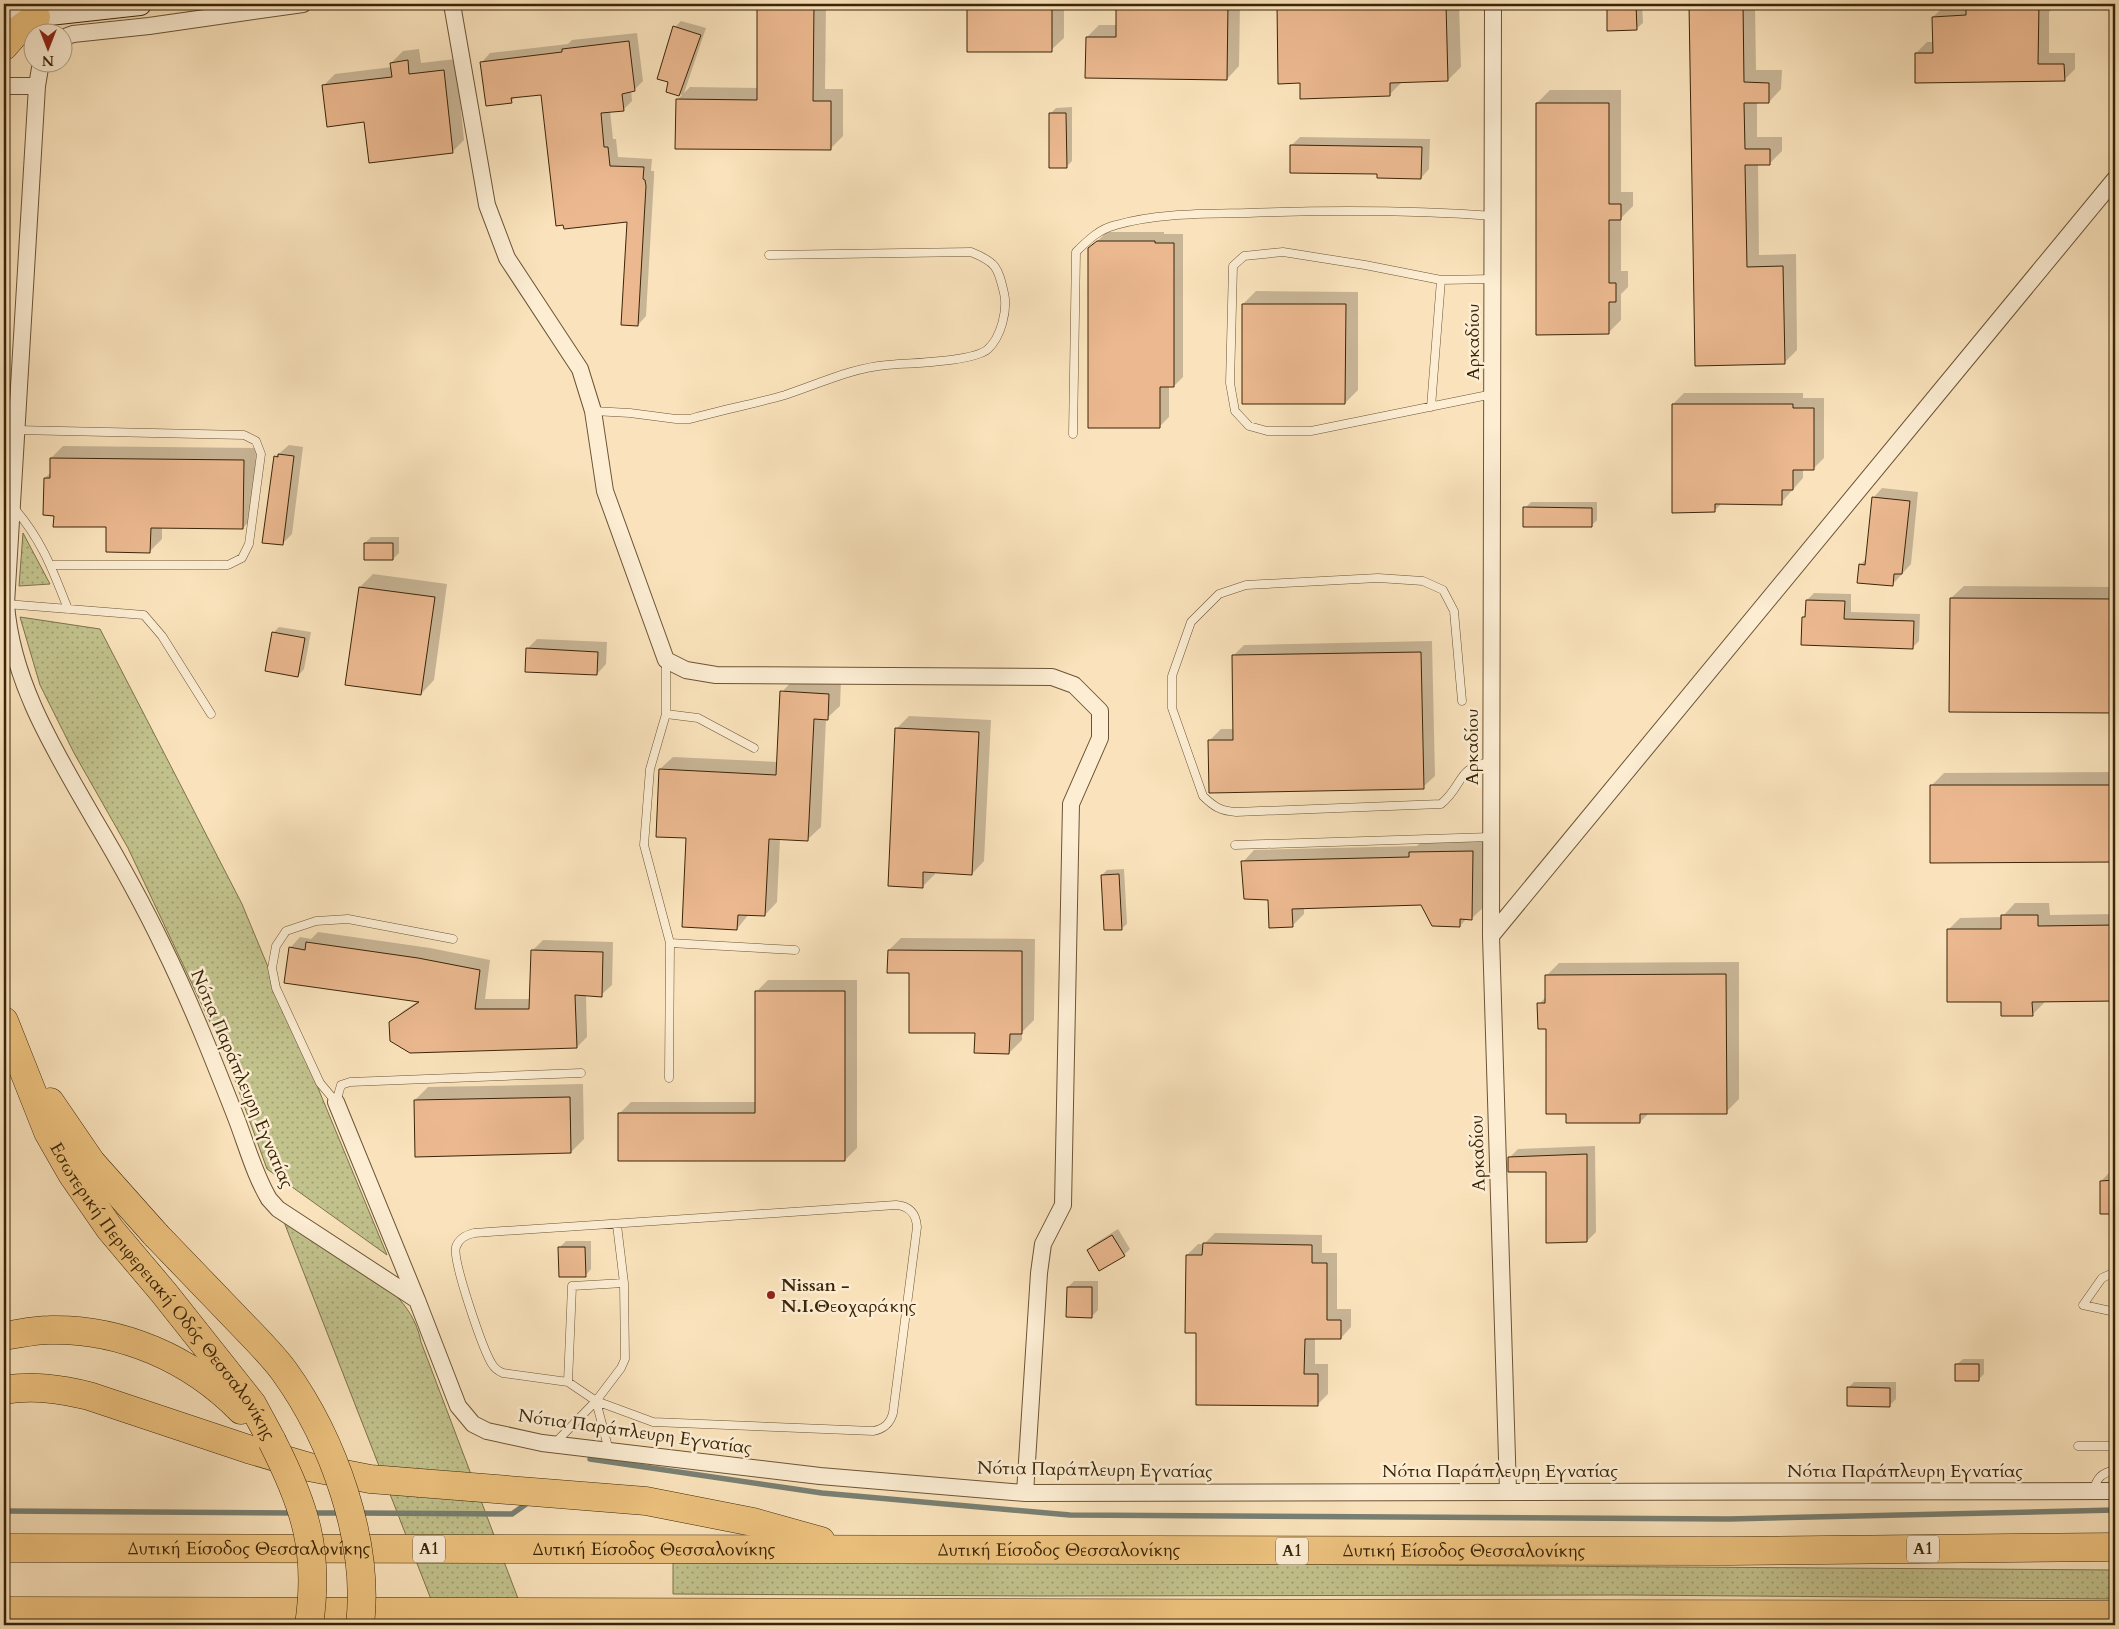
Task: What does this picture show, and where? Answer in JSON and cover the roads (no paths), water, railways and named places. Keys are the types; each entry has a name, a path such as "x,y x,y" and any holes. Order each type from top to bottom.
{"highway":[{"path":"4,46 17,31 36,17"},
{"name":"Εσωτερική Περιφερειακή Οδός Θεσσαλονίκης","path":"4,1020 48,1132 72,1174 110,1229 164,1292 252,1404 272,1441 299,1500 309,1538 313,1585 309,1625"},
{"path":"16,1052 91,1162 156,1235 284,1371 320,1430 348,1503 361,1570 360,1625"},
{"path":"4,1336 48,1330 84,1331 118,1337 170,1357 205,1379 230,1398 272,1441"},
{"path":"4,1390 34,1387 62,1390 88,1396 248,1449 318,1469 370,1479 646,1501 753,1522 854,1550"},
{"name":"Δυτική Είσοδος Θεσσαλονίκης","path":"4,1548 1730,1551 2115,1548"},
{"path":"4,1611 2115,1615"},
{"path":"935,1625 1052,1612"}],"main road":[{"path":"4,20 140,4"}],"street":[{"path":"72,34 148,26 303,4"},
{"path":"452,4 487,205 507,258 580,370 592,411 605,491 666,660 686,670 716,674 1052,677 1074,684 1100,711 1100,738 1071,804 1063,1205 1043,1244 1039,1273 1025,1493"},
{"name":"Αρκαδίου","path":"1493,4 1491,936 1508,1491"},
{"name":"Νότια Παράπλευρη Εγνατίας","path":"39,72 6,604 8,629 24,686 61,762 128,876 164,948 204,1035 266,1195 278,1209 417,1300 458,1406 473,1424 487,1431 554,1444 609,1451 820,1476 1025,1493 2115,1491"},
{"path":"4,86 37,86"},
{"path":"1491,936 2115,179"},
{"path":"336,1102 417,1300"}],"lane":[{"path":"1073,434 1076,252 1092,235 1115,225 1184,215 1297,211 1428,211 1494,216"},
{"path":"592,411 630,413 676,420 690,419 786,394 850,372 885,365 963,359 988,350 1001,329 1005,299 999,272 988,258 971,252 769,255"},
{"path":"1493,279 1442,280 1283,252 1244,256 1233,266 1230,383 1235,411 1249,426 1266,431 1311,431 1493,394"},
{"path":"1431,407 1442,280"},
{"path":"16,430 244,435 256,441 261,454 250,544 242,558 228,565 51,564"},
{"path":"12,506 31,528 51,564 68,609"},
{"path":"1462,701 1454,611 1443,590 1423,581 1378,578 1246,586 1219,594 1190,622 1172,676 1172,708 1203,796 1214,807 1222,811 1442,804 1451,796 1463,775 1476,765 1492,762"},
{"path":"6,604 144,616 162,636 211,714"},
{"path":"666,660 666,714 650,769 644,845 670,943 669,1078"},
{"path":"666,714 698,718 754,748"},
{"path":"1235,845 1491,837"},
{"path":"336,1102 320,1083 276,988 272,968 276,946 286,931 316,920 348,919 453,939"},
{"path":"670,943 795,950"},
{"path":"336,1102 341,1085 350,1082 581,1073"},
{"path":"896,1205 903,1206 914,1214 917,1227 893,1413 884,1428 873,1431 658,1423 596,1401 568,1382 504,1373 493,1367 456,1260 457,1246 467,1235 896,1205"},
{"path":"554,1444 596,1401 621,1368 625,1359 624,1283 617,1225"},
{"path":"2115,1272 2102,1278 2083,1305 2115,1312"},
{"path":"568,1382 572,1286 624,1283"},
{"path":"596,1401 609,1451"},
{"path":"2078,1446 2115,1446"},
{"path":"2093,1491 2097,1478 2106,1472 2115,1470"}],"waterway":[{"path":"590,1459 822,1493 1070,1515 1729,1519 2115,1510"},
{"path":"358,1513 512,1514 529,1502"},
{"path":"4,1511 293,1513"},
{"path":"310,1513 343,1513"}],"place":[{"name":"Nissan - Ν.Ι.Θεοχαράκης","path":"771,1295"}]}
